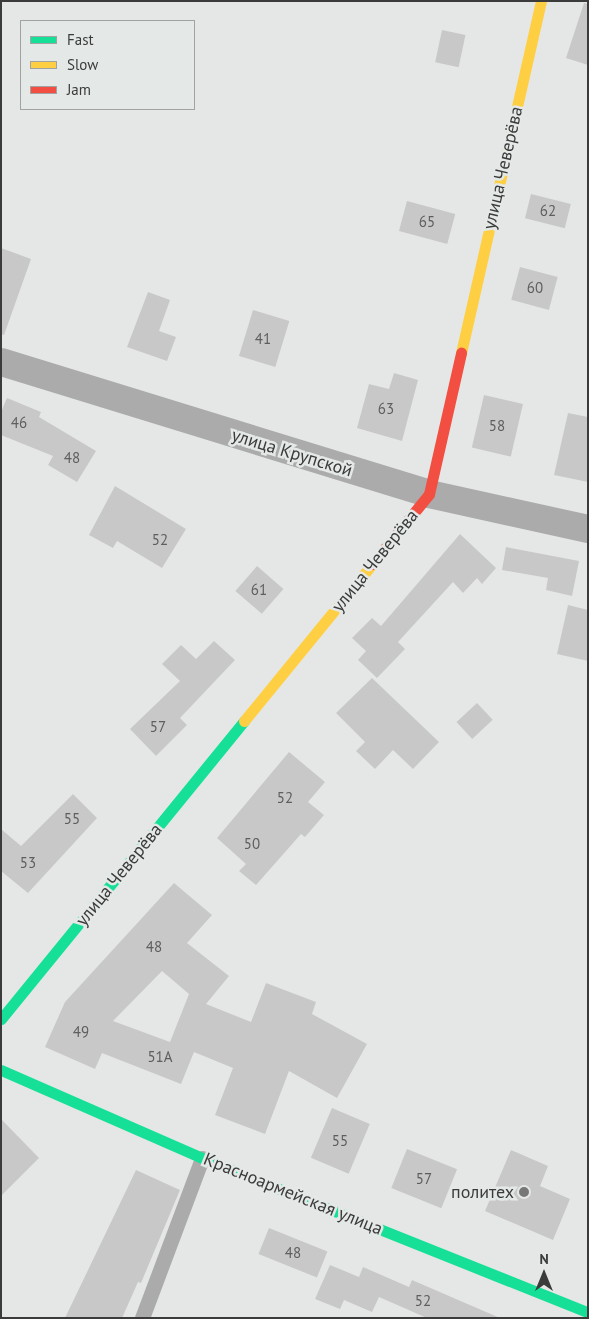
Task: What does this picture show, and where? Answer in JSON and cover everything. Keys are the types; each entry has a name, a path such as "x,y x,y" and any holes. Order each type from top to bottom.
{"street":[{"name":"улица Чеверёва","path":"1,1019 429,494 541,1"},
{"name":"улица Крупской","path":"1,362 429,494 588,529"},
{"name":"Красноармейская улица","path":"1,1070 202,1158 588,1312"}],"lane":[{"path":"142,1318 202,1158"}],"building":[{"path":"584,3 588,4 588,65 566,58"},
{"path":"442,30 465,35 459,67 435,62"},
{"path":"531,194 571,204 565,228 525,218"},
{"path":"407,201 455,214 447,244 399,231"},
{"path":"1,248 31,259 4,335 1,334"},
{"path":"520,267 558,277 549,310 511,300"},
{"path":"148,292 170,300 159,331 176,337 167,361 127,347"},
{"path":"253,310 289,321 275,367 239,356"},
{"path":"394,373 418,380 402,441 357,428 369,384 389,389"},
{"path":"484,395 523,404 511,457 472,448"},
{"path":"7,398 41,412 39,417 96,451 77,482 48,465 53,456 1,435 1,412"},
{"path":"568,413 588,417 588,482 554,475"},
{"path":"115,486 186,529 162,568 117,541 113,548 89,535"},
{"path":"460,534 496,568 482,584 477,578 463,593 453,582 398,642 405,649 377,678 358,660 366,651 352,638 372,618 381,626"},
{"path":"506,547 579,561 572,596 546,590 548,578 502,570"},
{"path":"257,566 283,589 262,614 235,591"},
{"path":"568,605 588,610 588,661 557,654"},
{"path":"214,641 235,660 180,718 187,725 156,756 130,729 180,681 162,664 181,645 196,659"},
{"path":"372,678 439,742 413,769 393,750 375,769 356,751 365,742 336,713"},
{"path":"477,703 493,720 472,739 457,722"},
{"path":"289,752 325,782 308,802 324,815 305,837 301,834 256,885 239,871 246,864 217,838"},
{"path":"73,794 97,818 28,893 1,871 1,829 21,846"},
{"path":"174,883 212,915 187,943 229,976 206,1004 251,1022 266,983 316,1002 312,1014 367,1044 337,1098 289,1071 265,1134 215,1115 233,1068 194,1052 181,1084 102,1053 95,1069 45,1047 65,1002","holes":["162,971 189,994 170,1042 113,1021"]},
{"path":"332,1108 370,1124 349,1174 311,1158"},
{"path":"1,1119 39,1158 1,1196"},
{"path":"407,1149 457,1169 441,1208 391,1188"},
{"name":"политех","path":"511,1150 548,1166 540,1186 570,1199 553,1240 485,1211"},
{"path":"136,1170 180,1190 141,1283 138,1282 122,1318 65,1318"},
{"path":"269,1228 327,1252 317,1278 259,1254"},
{"path":"330,1265 359,1277 363,1267 409,1287 412,1280 500,1318 427,1318 379,1297 372,1312 344,1300 340,1309 315,1299"}],"traffic: fast":[{"path":"1,1019 244,721"},
{"path":"1,1070 202,1158 588,1312"}],"traffic: slow":[{"path":"461,353 541,1"},
{"path":"244,721 372,564"}],"traffic: jam":[{"path":"372,564 429,494 461,353"}],"place":[{"name":"политех","path":"524,1192"}]}
